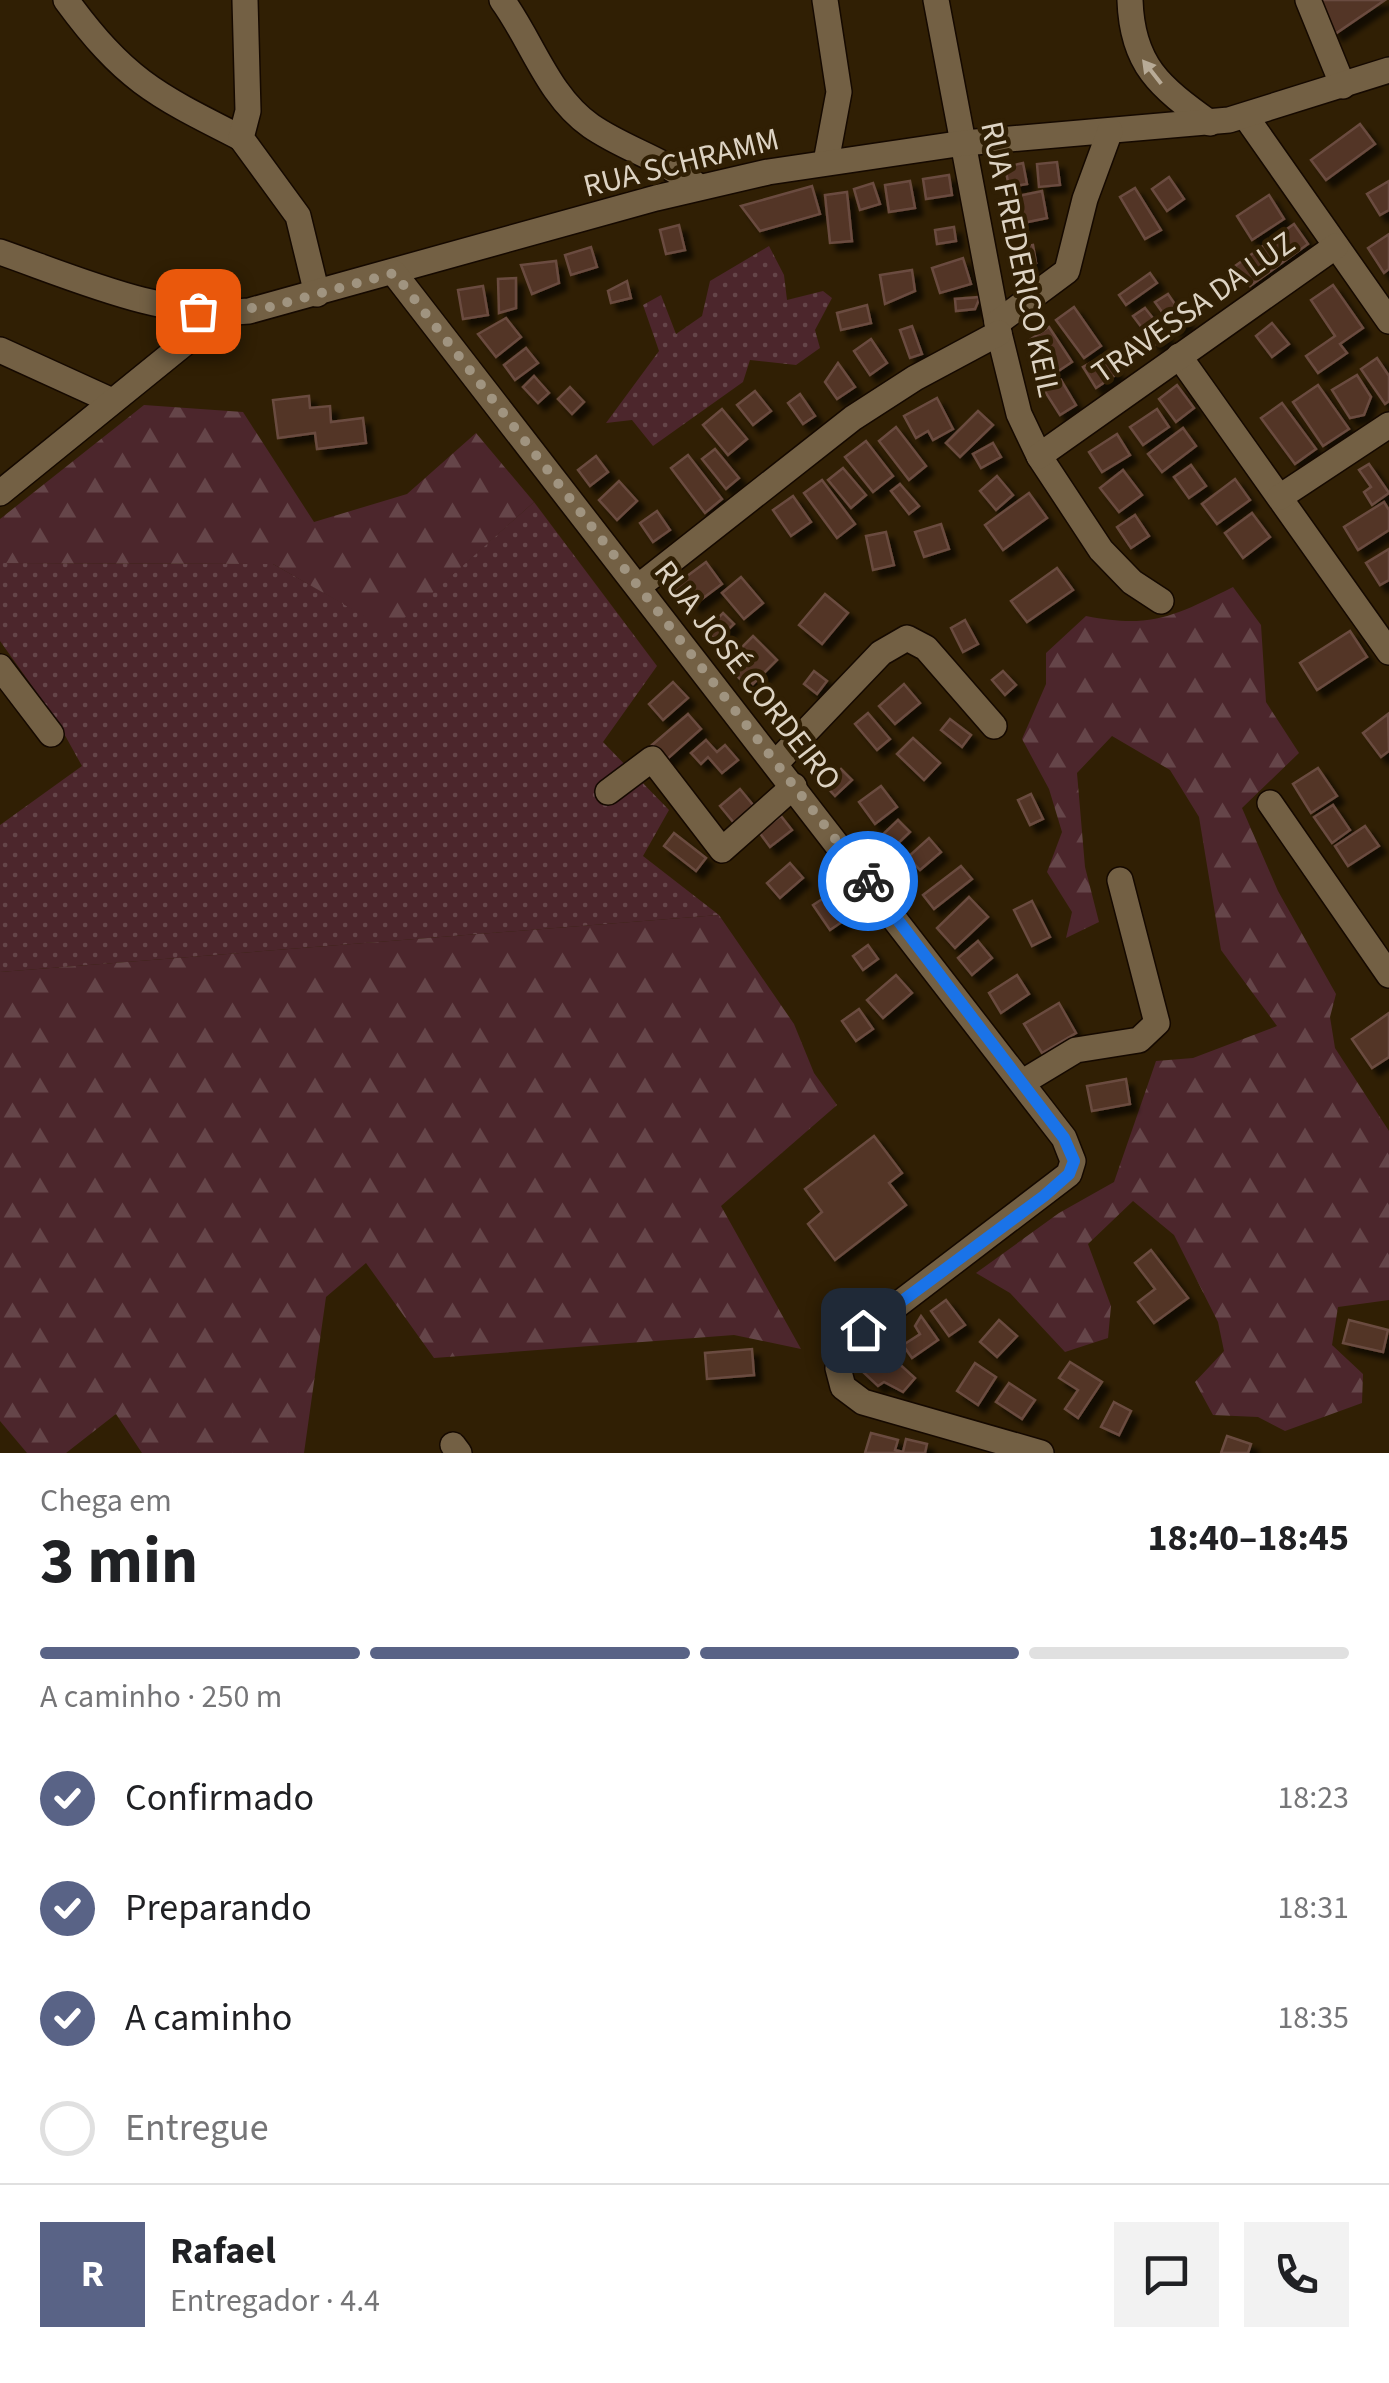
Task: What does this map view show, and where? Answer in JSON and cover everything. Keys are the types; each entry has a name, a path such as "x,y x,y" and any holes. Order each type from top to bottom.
{"street":[{"path":"66,0 107,53 138,82 241,138 298,216 317,294"},
{"path":"241,138 248,110 245,0"},
{"path":"502,0 554,86 577,114 592,127 659,158 699,187"},
{"path":"825,0 840,92 826,162"},
{"name":"RUA FREDERICO KEIL","path":"936,0 998,328 1019,414 1038,456 1109,559 1161,601"},
{"path":"1130,0 1135,44 1143,61 1168,91 1210,123"},
{"path":"1308,0 1342,86"},
{"name":"RUA SCHRAMM","path":"0,252 150,300 222,313 317,294 699,187 826,162 964,144 1210,123 1246,116 1389,70"},
{"path":"1246,116 1389,321"},
{"path":"638,586 862,411 998,328 1067,271 1085,199 1110,131"},
{"name":"TRAVESSA DA LUZ","path":"1038,456 1336,246"},
{"name":"RUA JOSÉ CORDEIRO","path":"394,273 794,786 1070,1149 1074,1161 1069,1174 854,1338 838,1368 844,1386 862,1402 1042,1453"},
{"path":"0,493 222,313"},
{"path":"0,350 112,400"},
{"path":"1180,356 1389,652"},
{"path":"1280,497 1389,424"},
{"path":"776,763 881,653 907,638 926,648 994,726"},
{"path":"0,667 51,734"},
{"path":"608,792 652,759 722,850 794,786"},
{"path":"1270,804 1389,975"},
{"path":"1022,1082 1076,1050 1139,1040 1157,1023 1120,880"}],"green space":[{"path":"769,246 784,275 787,300 823,291 832,298 815,330 820,348 796,365 750,360 743,382 653,446 632,420 606,423 659,351 643,305 661,295 676,334 702,316 710,281"},
{"path":"144,405 243,412 314,522 407,494 476,433 534,502 390,631 273,564 0,563 0,519"},
{"path":"534,502 657,666 603,742 669,810 643,856 719,915 0,972 0,825 82,766 57,721 0,641 0,563 273,564 390,630"},
{"path":"1233,587 1261,625 1266,702 1299,753 1242,808 1278,891 1336,994 1330,1017 1335,1048 1389,1131 1389,1300 1338,1307 1332,1345 1363,1374 1362,1403 1285,1431 1258,1417 1213,1415 1195,1382 1224,1351 1218,1322 1174,1235 1133,1201 1088,1244 1111,1306 1108,1338 1065,1352 1010,1293 976,1273 1059,1213 1114,1182 1156,1061 1193,1058 1277,1026 1221,950 1199,817 1170,770 1112,736 1077,773 1085,867 1099,922 1066,938 1072,912 1047,872 1062,832 1049,789 1022,739 1046,684 1046,653 1086,616 1128,621 1162,617"},
{"path":"719,915 794,1024 814,1073 837,1105 721,1206 801,1349 734,1335 434,1358 366,1263 326,1297 304,1453 142,1453 116,1414 66,1453 27,1453 0,1421 0,972"}],"building":[{"path":"1320,0 1385,0 1335,34"},
{"path":"1360,124 1375,144 1326,180 1311,160"},
{"path":"1057,162 1060,185 1039,187 1037,164"},
{"path":"1023,163 1027,184 1009,187 1005,167"},
{"path":"949,175 952,195 926,199 923,179"},
{"path":"1169,177 1184,199 1167,211 1152,189"},
{"path":"910,181 915,208 889,212 885,185"},
{"path":"1389,181 1389,210 1380,215 1367,194"},
{"path":"873,183 880,204 860,210 854,189"},
{"path":"812,186 820,214 760,231 741,206"},
{"path":"1135,188 1161,230 1145,239 1120,197"},
{"path":"1042,191 1047,218 1009,226 1004,199"},
{"path":"847,192 852,241 830,243 825,195"},
{"path":"1269,195 1284,219 1252,240 1237,216"},
{"path":"1294,224 1308,244 1250,286 1235,266"},
{"path":"679,225 685,250 666,254 660,230"},
{"path":"954,227 956,241 937,244 935,230"},
{"path":"1389,234 1389,269 1384,273 1368,248"},
{"path":"1033,245 1036,263 1018,266 1015,248"},
{"path":"591,247 597,267 571,275 565,255"},
{"path":"963,258 971,284 940,293 932,268"},
{"path":"556,261 559,283 532,294 521,265"},
{"path":"912,270 915,291 885,304 880,275"},
{"path":"1150,273 1157,283 1126,305 1119,295"},
{"path":"516,278 516,308 499,313 498,279"},
{"path":"627,281 631,298 611,303 608,291"},
{"path":"1333,285 1363,328 1340,344 1347,353 1318,373 1306,356 1335,336 1311,300"},
{"path":"483,286 488,315 463,319 458,290"},
{"path":"1168,294 1187,322 1175,330 1155,302"},
{"path":"980,297 975,309 956,311 955,299"},
{"path":"867,305 871,323 841,330 837,313"},
{"path":"1074,307 1101,346 1084,358 1056,320"},
{"path":"1145,308 1167,336 1155,345 1133,316"},
{"path":"506,318 521,337 496,357 478,334"},
{"path":"1272,323 1289,344 1272,357 1256,336"},
{"path":"912,326 922,354 910,358 900,330"},
{"path":"1049,327 1072,362 1051,376 1028,341"},
{"path":"871,339 887,363 870,375 854,351"},
{"path":"526,348 538,363 515,380 504,365"},
{"path":"1105,355 1117,374 1096,388 1083,367"},
{"path":"1377,358 1389,376 1389,401 1385,404 1361,369"},
{"path":"838,363 855,387 837,399 825,382"},
{"path":"1357,375 1371,397 1364,415 1350,418 1332,390"},
{"path":"534,376 549,393 538,403 523,387"},
{"path":"1061,380 1076,405 1060,415 1044,390"},
{"path":"1177,385 1194,408 1176,422 1159,399"},
{"path":"1318,385 1349,429 1323,446 1293,402"},
{"path":"570,387 584,402 572,414 558,399"},
{"path":"755,391 771,411 753,425 737,405"},
{"path":"800,394 815,416 803,424 788,403"},
{"path":"309,396 310,408 330,406 331,422 363,418 366,443 317,449 315,433 278,438 273,400"},
{"path":"937,398 953,429 933,440 928,431 916,438 904,416"},
{"path":"1282,403 1316,449 1295,464 1261,418"},
{"path":"722,409 747,439 728,455 703,425"},
{"path":"1157,409 1169,427 1143,445 1130,427"},
{"path":"978,411 993,425 960,457 946,443"},
{"path":"896,427 926,466 909,480 879,441"},
{"path":"1183,428 1196,446 1162,472 1148,454"},
{"path":"1117,434 1130,455 1102,472 1089,452"},
{"path":"866,441 893,476 873,492 845,457"},
{"path":"993,443 1001,457 981,468 973,454"},
{"path":"715,449 739,478 726,489 702,459"},
{"path":"688,455 722,499 705,513 671,468"},
{"path":"596,456 608,472 590,486 578,470"},
{"path":"1369,464 1389,493 1372,505 1364,492 1371,487 1359,470"},
{"path":"1191,465 1206,486 1189,498 1174,477"},
{"path":"843,468 866,495 851,508 828,480"},
{"path":"1123,470 1142,495 1119,512 1100,488"},
{"path":"997,476 1013,495 996,510 980,491"},
{"path":"1235,479 1250,500 1217,524 1202,504"},
{"path":"822,480 855,524 837,538 804,493"},
{"path":"619,481 637,501 617,520 599,500"},
{"path":"900,484 919,506 909,514 891,491"},
{"path":"1029,493 1047,518 1003,550 985,525"},
{"path":"793,496 811,522 791,536 773,510"},
{"path":"1384,502 1389,510 1389,530 1358,550 1344,527"},
{"path":"657,511 670,530 653,542 640,523"},
{"path":"1252,513 1270,537 1243,558 1225,533"},
{"path":"1135,515 1149,536 1131,548 1117,527"},
{"path":"941,524 949,549 924,557 915,532"},
{"path":"886,532 894,565 873,570 866,536"},
{"path":"1389,549 1389,580 1380,585 1366,563"},
{"path":"706,562 722,584 694,605 686,593 678,598 671,588"},
{"path":"1057,568 1073,590 1027,622 1011,601"},
{"path":"741,577 763,603 744,619 722,593"},
{"path":"825,594 848,613 822,644 799,625"},
{"path":"723,613 734,624 716,641 706,630"},
{"path":"965,620 978,644 963,652 951,628"},
{"path":"1350,631 1367,657 1317,690 1300,663"},
{"path":"753,636 777,660 753,684 747,678 743,682 733,672 745,660 737,652"},
{"path":"814,671 827,681 817,694 804,684"},
{"path":"1003,671 1016,685 1005,695 992,680"},
{"path":"673,682 688,698 663,720 649,704"},
{"path":"904,684 920,703 895,724 879,706"},
{"path":"868,713 890,739 877,750 855,724"},
{"path":"688,714 701,729 665,761 652,745"},
{"path":"1388,714 1389,751 1381,757 1363,733"},
{"path":"950,719 971,735 962,747 941,730"},
{"path":"913,738 940,763 924,780 897,754"},
{"path":"706,740 717,752 725,745 738,760 722,773 708,757 701,764 691,753"},
{"path":"1318,768 1337,796 1311,813 1293,784"},
{"path":"841,769 852,780 835,796 825,785"},
{"path":"881,786 897,807 875,824 859,802"},
{"path":"740,789 754,806 734,823 720,806"},
{"path":"1031,794 1043,819 1030,825 1018,800"},
{"path":"1333,805 1350,830 1332,843 1314,817"},
{"path":"781,816 792,830 770,847 759,832"},
{"path":"898,820 910,832 889,852 877,840"},
{"path":"1365,826 1379,846 1348,866 1335,846"},
{"path":"674,833 706,858 696,871 664,846"},
{"path":"929,838 941,852 920,870 908,857"},
{"path":"790,863 803,878 780,898 767,883"},
{"path":"961,866 972,879 934,909 923,895"},
{"path":"833,892 849,917 830,930 813,905"},
{"path":"969,897 988,917 955,948 937,928"},
{"path":"1032,901 1050,937 1032,946 1014,910"},
{"path":"978,941 992,958 972,975 958,958"},
{"path":"868,945 878,959 863,970 853,956"},
{"path":"896,975 912,993 883,1018 867,1000"},
{"path":"1017,975 1029,994 1001,1013 989,993"},
{"path":"1059,1003 1076,1033 1042,1053 1024,1024"},
{"path":"859,1009 873,1029 856,1041 842,1021"},
{"path":"1389,1013 1389,1057 1372,1068 1352,1039"},
{"path":"1126,1079 1130,1104 1092,1111 1087,1086"},
{"path":"874,1136 902,1173 889,1183 906,1205 835,1260 808,1224 822,1212 805,1189"},
{"path":"1151,1250 1188,1298 1154,1323 1138,1302 1155,1289 1135,1263"},
{"path":"946,1300 965,1325 949,1336 931,1311"},
{"path":"921,1316 938,1340 912,1358 903,1345 920,1334 915,1326"},
{"path":"999,1320 1017,1336 997,1357 980,1342"},
{"path":"1349,1320 1388,1330 1383,1352 1343,1343"},
{"path":"752,1349 754,1375 707,1379 705,1353"},
{"path":"884,1350 915,1378 903,1392 884,1382 878,1386 863,1372"},
{"path":"1070,1362 1102,1382 1078,1418 1065,1409 1078,1390 1059,1378"},
{"path":"975,1363 996,1377 978,1405 957,1391"},
{"path":"1009,1383 1035,1400 1022,1419 996,1402"},
{"path":"1114,1402 1131,1411 1119,1435 1101,1427"},
{"path":"871,1433 898,1440 895,1450 903,1452 906,1439 927,1444 925,1453 865,1453"},
{"path":"1227,1436 1251,1444 1248,1453 1221,1453"}],"way so far":[{"path":"198,311 222,313 270,307 394,273 868,881"}],"route":[{"path":"863,1330 1044,1196 1069,1174 1074,1161 1064,1138 868,881"}]}
